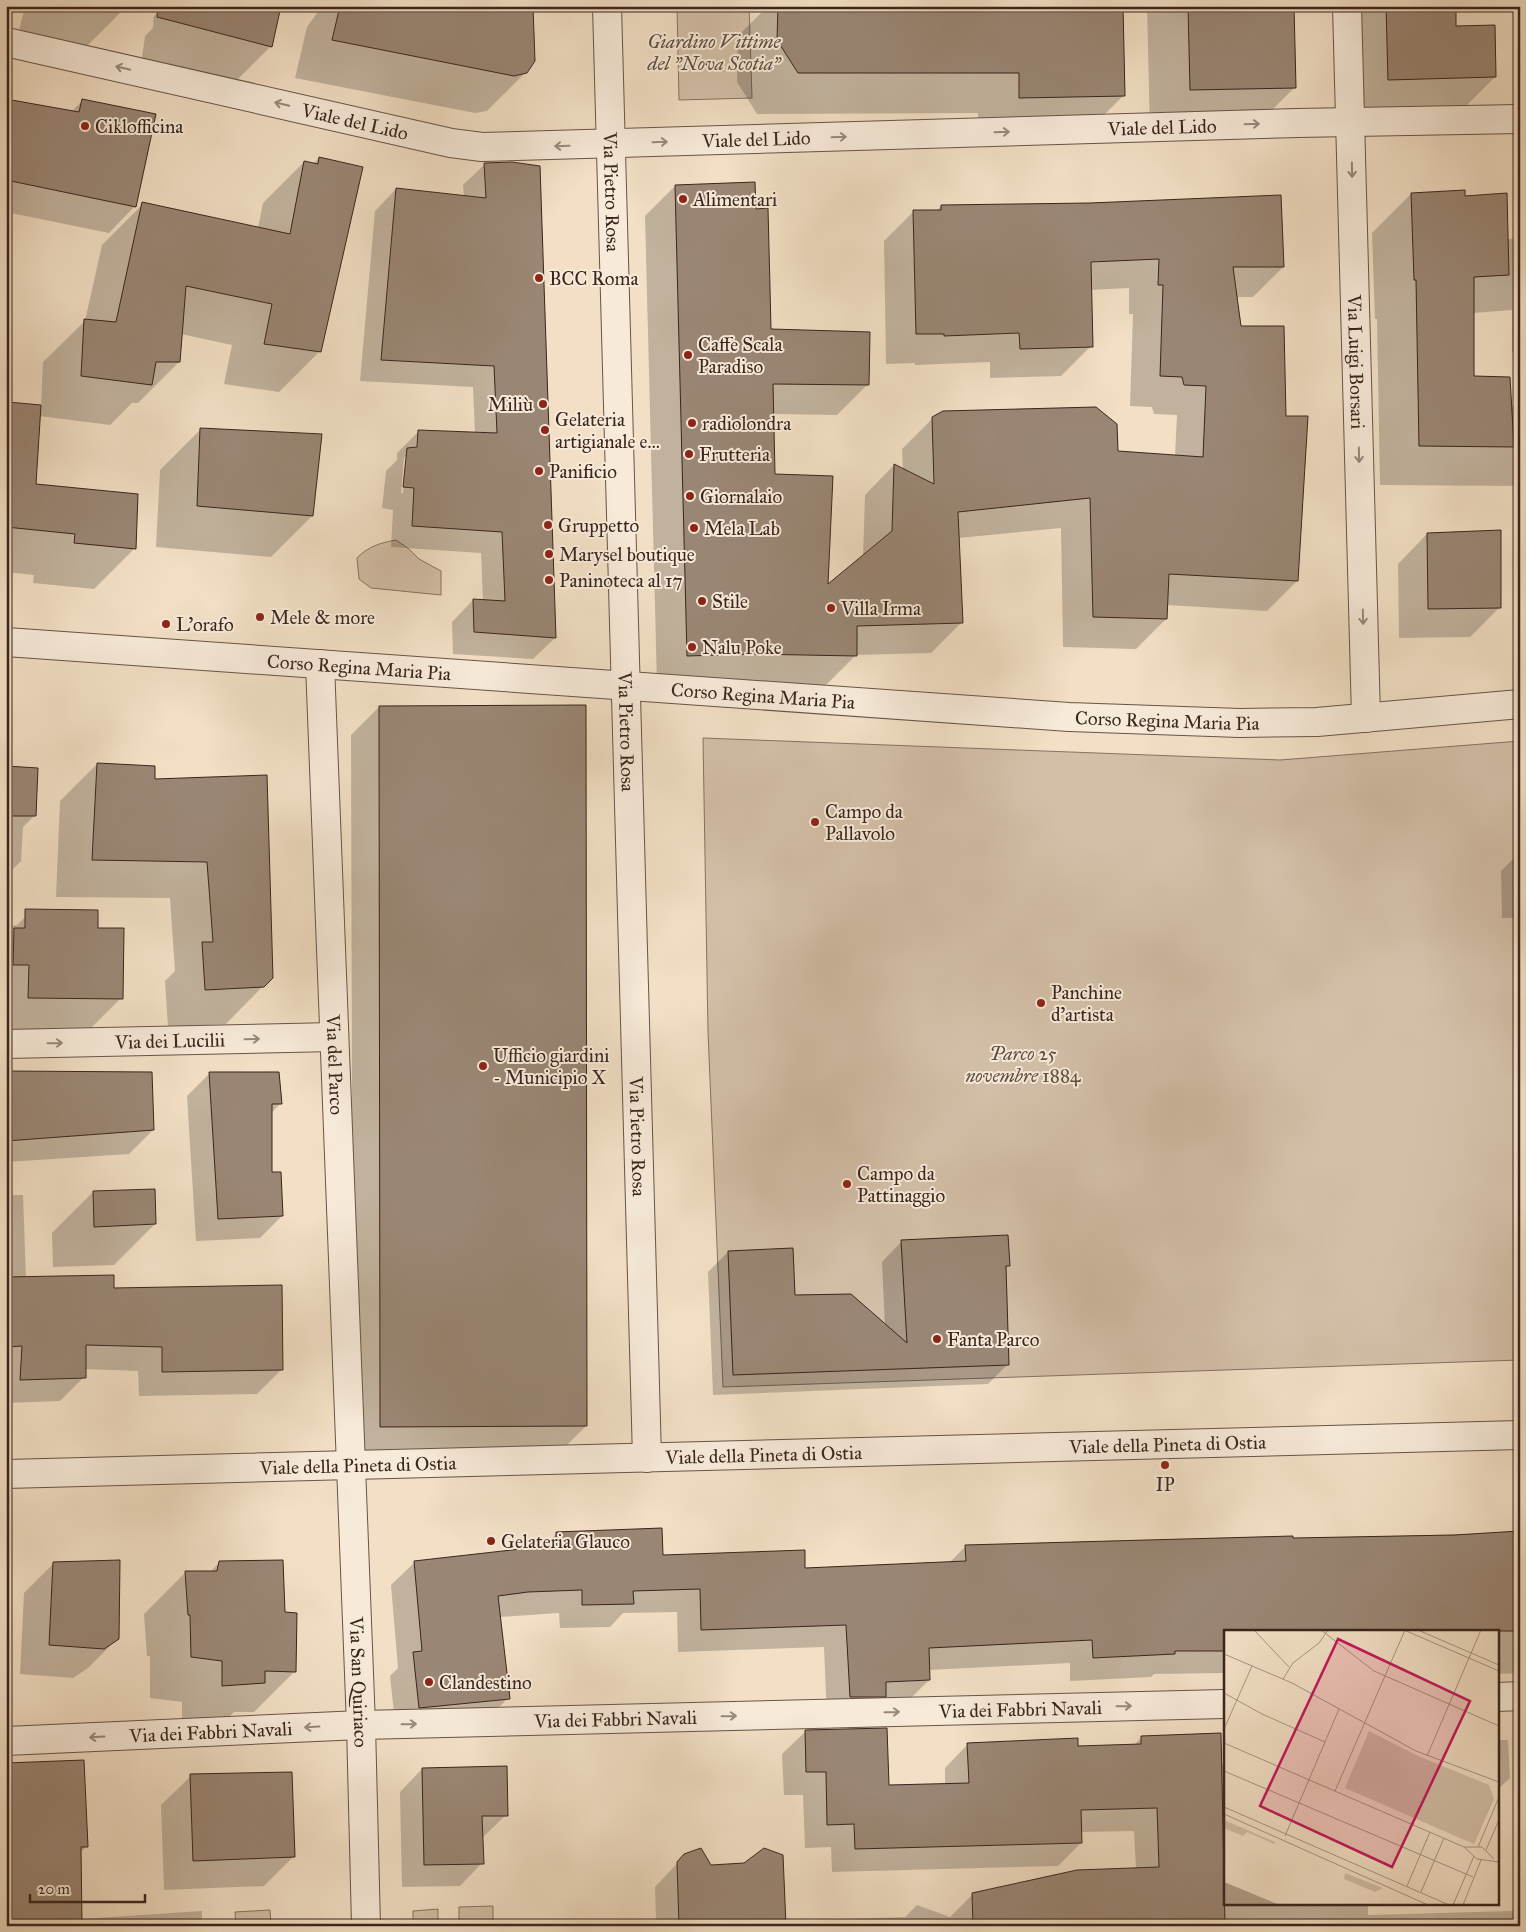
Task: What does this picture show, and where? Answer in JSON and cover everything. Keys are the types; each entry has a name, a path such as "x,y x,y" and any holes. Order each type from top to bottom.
{"street":[{"name":"Via Pietro Rosa","path":"607,6 647,1458"},
{"name":"Via Luigi Borsari","path":"1347,6 1366,718"},
{"name":"Viale del Lido","path":"6,42 451,142 482,147 509,148 1351,121 1520,119"},
{"name":"Corso Regina Maria Pia","path":"6,642 1069,717 1240,723 1317,722 1520,704"},
{"name":"Via del Parco","path":"320,664 350,1466"},
{"name":"Via dei Lucilii","path":"6,1044 334,1037"},
{"name":"Viale della Pineta di Ostia","path":"6,1474 1520,1435"},
{"name":"Via San Quiriaco","path":"350,1466 361,1725 366,1926"},
{"path":"1498,1697 1520,1696"},
{"name":"Via dei Fabbri Navali","path":"6,1741 361,1725 1224,1704"}],"green space":[{"name":"Giardino Vittime del \"Nova Scotia\"","path":"677,6 749,6 752,98 679,100"},
{"path":"396,540 419,559 441,571 441,595 371,588 359,579 357,558 375,546"},
{"name":"Parco 25 novembre 1884","path":"703,738 1280,760 1520,741 1520,1360 723,1387 708,1032"},
{"path":"493,1906 493,1926 459,1926 459,1907"},
{"path":"438,1909 438,1926 413,1926 413,1911"},
{"path":"270,1910 271,1926 236,1926 235,1912"}],"building":[{"path":"158,6 281,6 272,47 157,17"},
{"path":"340,6 533,6 535,61 527,73 514,76 332,40"},
{"path":"778,6 1123,6 1125,96 1019,98 1019,73 798,73 777,40"},
{"path":"1188,6 1294,6 1296,88 1190,90"},
{"path":"1386,6 1456,6 1456,26 1495,25 1496,77 1388,80"},
{"path":"6,99 79,112 82,99 156,114 136,207 6,180"},
{"path":"319,157 363,167 321,352 264,344 272,304 186,286 180,362 156,362 152,385 81,376 84,319 116,322 142,202 290,234 304,161 318,164"},
{"path":"512,162 540,166 556,638 474,632 473,599 505,601 502,532 412,526 414,488 403,487 407,448 417,447 418,430 497,433 494,366 381,360 396,188 486,198 484,163"},
{"path":"755,182 756,209 768,208 771,329 870,332 869,385 773,384 775,474 833,476 828,584 892,531 894,464 934,484 932,417 943,411 1096,407 1117,424 1118,451 1203,457 1206,386 1184,385 1182,377 1160,376 1163,285 1158,285 1159,259 1091,262 1093,347 1020,349 1019,333 944,336 944,334 916,334 913,210 941,210 941,205 1090,203 1281,195 1284,267 1233,267 1241,326 1284,326 1286,416 1308,416 1298,581 1169,574 1167,619 1093,617 1090,498 958,512 963,623 857,626 857,656 750,654 687,656 675,185"},
{"path":"1465,190 1465,196 1507,193 1509,275 1474,277 1474,376 1510,377 1514,447 1419,446 1416,280 1414,280 1411,193"},
{"path":"8,402 41,405 36,484 138,494 136,549 74,543 75,534 6,527"},
{"path":"200,428 322,434 313,516 197,506"},
{"path":"1501,530 1501,608 1428,609 1427,533"},
{"name":"Ufficio giardini - Municipio X","path":"586,705 587,1426 380,1427 379,706"},
{"path":"97,763 155,766 155,779 267,775 273,978 264,987 205,990 202,942 213,942 207,862 92,860"},
{"path":"6,766 38,768 36,816 6,816"},
{"path":"25,909 98,910 98,928 124,928 123,999 28,998 29,965 13,965 14,928 25,928"},
{"path":"6,1071 152,1072 154,1130 6,1141"},
{"path":"209,1072 279,1072 282,1104 272,1104 272,1172 281,1172 283,1216 218,1219"},
{"path":"155,1189 156,1224 94,1227 93,1191"},
{"path":"1008,1235 1010,1266 1006,1266 1009,1365 733,1375 728,1251 793,1248 795,1295 851,1294 907,1343 901,1240"},
{"path":"114,1275 114,1288 282,1285 283,1370 162,1372 162,1347 86,1345 86,1378 20,1380 22,1346 6,1347 6,1277"},
{"path":"662,1528 663,1555 805,1550 805,1568 966,1561 965,1545 1293,1536 1293,1538 1454,1535 1520,1531 1520,1631 1224,1630 1224,1651 1175,1651 1175,1654 1093,1658 1092,1640 929,1648 930,1680 886,1682 886,1697 850,1697 846,1625 701,1630 700,1589 633,1591 634,1604 582,1605 582,1590 528,1592 498,1596 510,1699 419,1708 413,1652 422,1651 414,1561 556,1545 556,1532"},
{"path":"120,1560 119,1639 104,1649 49,1645 53,1562"},
{"path":"283,1560 285,1612 297,1613 296,1672 265,1671 265,1683 222,1686 222,1661 191,1657 190,1615 188,1615 185,1571 217,1571 219,1561"},
{"path":"887,1728 889,1785 969,1783 967,1743 1078,1738 1078,1746 1141,1744 1141,1736 1221,1733 1225,1926 973,1926 972,1893 1077,1870 1159,1867 1157,1808 1081,1810 1082,1843 855,1849 854,1824 827,1825 826,1772 806,1772 805,1730"},
{"path":"84,1760 88,1847 81,1847 82,1926 6,1926 6,1763"},
{"path":"507,1766 508,1816 482,1816 484,1864 424,1865 422,1768"},
{"path":"292,1772 295,1857 193,1861 190,1774"},
{"path":"701,1848 711,1865 744,1863 764,1848 783,1855 786,1926 679,1926 677,1862 684,1854"}],"place":[{"name":"Ciklofficina","path":"85,126"},
{"name":"Alimentari","path":"683,199"},
{"name":"BCC Roma","path":"539,278"},
{"name":"Caffe Scala Paradiso","path":"688,355"},
{"name":"Miliù","path":"543,404"},
{"name":"radiolondra","path":"692,423"},
{"name":"Gelateria artigianale e…","path":"545,430"},
{"name":"Frutteria","path":"689,454"},
{"name":"Panificio","path":"539,471"},
{"name":"Giornalaio","path":"690,496"},
{"name":"Gruppetto","path":"548,525"},
{"name":"Mela Lab","path":"694,528"},
{"name":"Marysel boutique","path":"549,554"},
{"name":"Paninoteca al 17","path":"549,580"},
{"name":"Stile","path":"702,601"},
{"name":"Villa Irma","path":"831,608"},
{"name":"Mele & more","path":"260,617"},
{"name":"L'orafo","path":"166,624"},
{"name":"Nalu Poke","path":"692,647"},
{"name":"Campo da Pallavolo","path":"815,822"},
{"name":"Panchine d'artista","path":"1041,1003"},
{"name":"Ufficio giardini - Municipio X","path":"483,1066"},
{"name":"Campo da Pattinaggio","path":"847,1184"},
{"name":"Fanta Parco","path":"937,1339"},
{"name":"IP","path":"1165,1465"},
{"name":"Gelateria Glauco","path":"491,1541"},
{"name":"Clandestino","path":"429,1682"}]}
